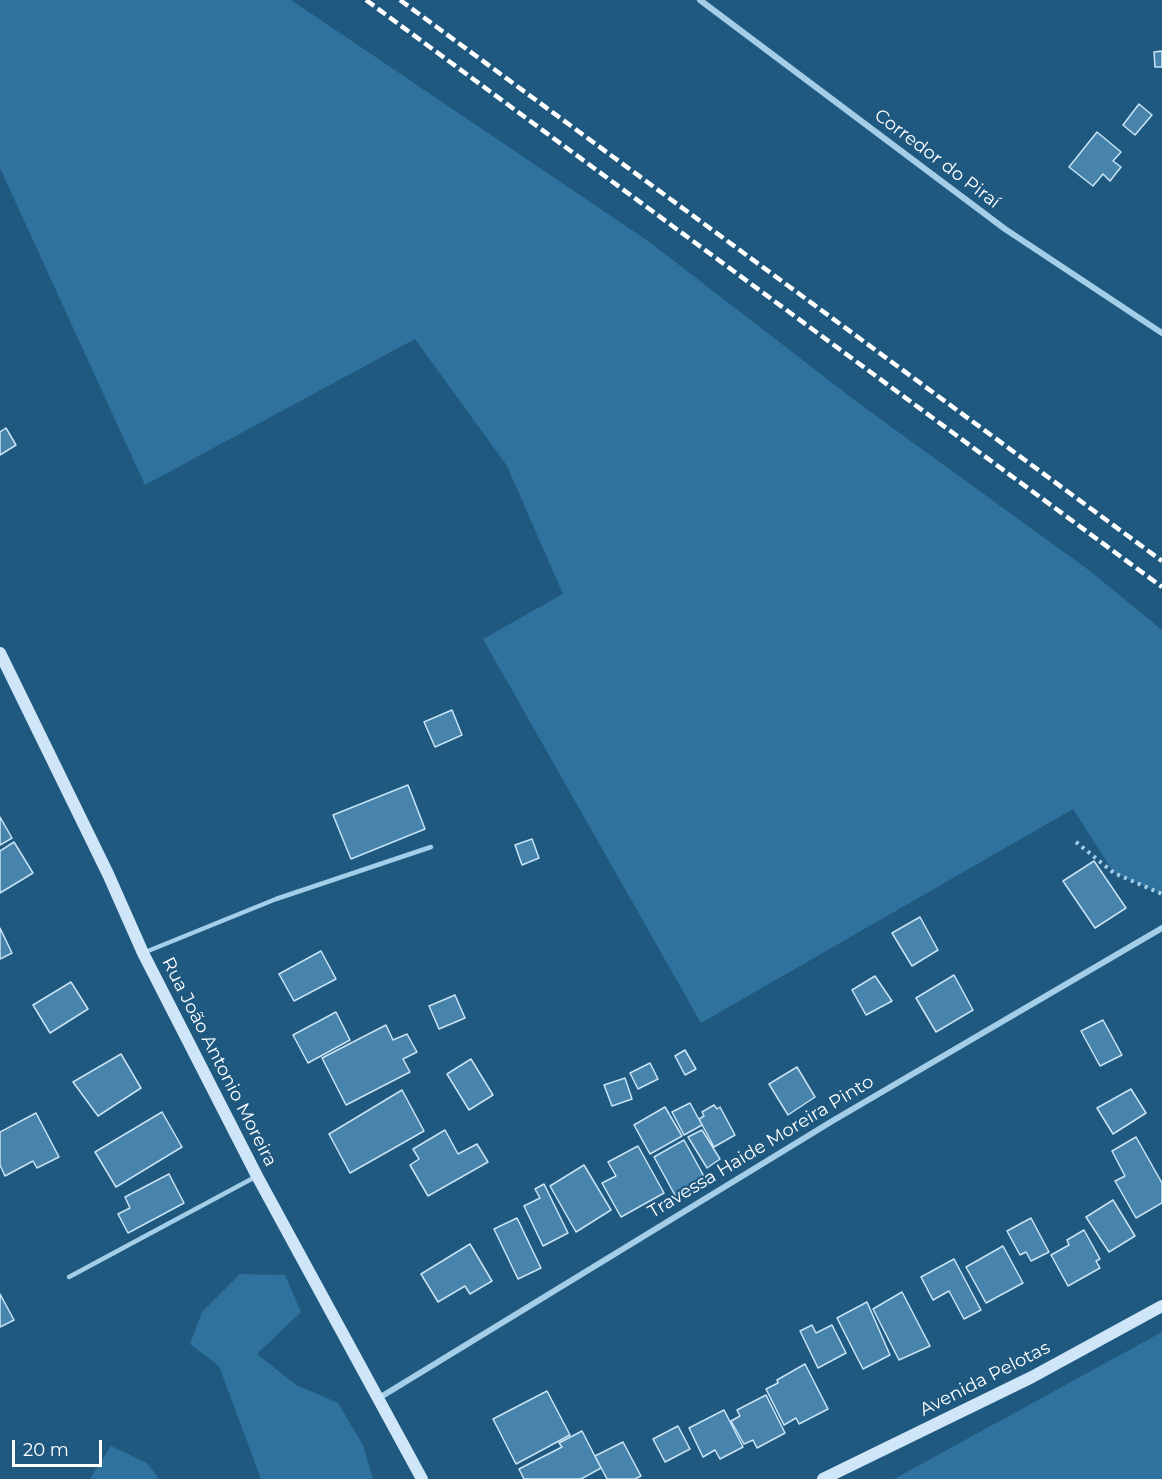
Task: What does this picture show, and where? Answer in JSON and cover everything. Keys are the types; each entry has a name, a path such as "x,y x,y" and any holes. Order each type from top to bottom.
{"main road":[{"name":"Rua João Antonio Moreira","path":"0,653 108,874 143,953 257,1176 422,1479"},
{"name":"Avenida Pelotas","path":"823,1479 1032,1377 1162,1306"}],"street":[{"name":"Corredor do Piraí","path":"700,0 1005,229 1162,333"},
{"name":"Travessa Haide Moreira Pinto","path":"379,1398 834,1120 1162,928"}],"lane":[{"path":"143,953 276,899 431,847"},
{"path":"69,1276 257,1176"}],"path":[{"path":"1076,842 1114,873 1162,894"}],"shaded area":[{"path":"0,0 291,0 648,241 861,405 1090,571 1162,630 1162,894 1114,873 1073,809 701,1023 483,639 563,594 507,466 415,339 145,485 0,168"},
{"path":"240,1274 285,1275 301,1312 257,1354 296,1385 338,1403 363,1445 373,1479 261,1479 219,1366 190,1344 202,1312"},
{"path":"1162,1332 1162,1479 894,1479"},
{"path":"111,1446 147,1463 159,1479 90,1479"}],"building":[{"path":"1162,51 1162,67 1155,67 1154,52"},
{"path":"1139,104 1152,115 1135,135 1123,125"},
{"path":"1097,132 1121,152 1113,161 1121,167 1110,181 1103,174 1093,186 1069,167"},
{"path":"6,428 16,445 0,455 0,432"},
{"path":"452,710 462,735 435,747 424,722"},
{"path":"408,785 425,829 351,859 333,815"},
{"path":"0,817 12,838 0,845"},
{"path":"532,839 539,858 522,865 515,845"},
{"path":"14,842 33,873 0,893 0,851"},
{"path":"1094,861 1126,908 1095,928 1063,881"},
{"path":"920,917 938,950 912,966 892,933"},
{"path":"0,928 12,953 0,959"},
{"path":"321,951 336,979 294,1001 279,974"},
{"path":"954,975 973,1010 936,1032 916,998"},
{"path":"875,976 892,1001 866,1015 852,990"},
{"path":"71,982 88,1009 50,1033 33,1005"},
{"path":"455,995 465,1018 439,1029 429,1006"},
{"path":"336,1012 350,1040 308,1063 293,1035"},
{"path":"1103,1020 1122,1055 1100,1066 1081,1031"},
{"path":"386,1025 393,1040 407,1034 417,1052 403,1059 410,1072 346,1105 322,1058"},
{"path":"685,1050 696,1069 685,1075 675,1056"},
{"path":"121,1054 141,1088 98,1116 73,1082"},
{"path":"471,1059 493,1095 469,1110 447,1074"},
{"path":"650,1063 658,1079 638,1089 630,1073"},
{"path":"797,1067 815,1097 788,1115 769,1084"},
{"path":"625,1078 632,1099 612,1106 604,1085"},
{"path":"1131,1089 1146,1113 1113,1134 1097,1108"},
{"path":"402,1090 424,1131 350,1173 329,1134"},
{"path":"690,1103 702,1125 684,1135 672,1112"},
{"path":"714,1105 717,1109 720,1107 735,1135 714,1147 699,1119 704,1116 702,1112"},
{"path":"665,1107 682,1136 650,1154 634,1125"},
{"path":"162,1112 182,1147 116,1187 95,1152"},
{"path":"36,1113 59,1157 37,1168 33,1161 5,1176 0,1165 0,1132"},
{"path":"445,1130 458,1154 477,1144 488,1162 428,1196 410,1165 419,1159 413,1149"},
{"path":"702,1130 720,1159 707,1168 688,1137"},
{"path":"1136,1137 1162,1183 1162,1203 1136,1218 1115,1181 1125,1176 1112,1151"},
{"path":"684,1140 706,1180 676,1197 654,1157"},
{"path":"638,1146 664,1193 621,1217 602,1183 616,1176 608,1162"},
{"path":"584,1165 611,1210 576,1232 550,1186"},
{"path":"169,1174 184,1203 128,1233 118,1214 130,1208 125,1197"},
{"path":"544,1184 568,1233 543,1246 524,1206 540,1198 535,1189"},
{"path":"1113,1200 1135,1236 1109,1252 1086,1217"},
{"path":"517,1218 541,1268 518,1279 494,1229"},
{"path":"1031,1218 1049,1252 1031,1261 1026,1252 1020,1255 1007,1231"},
{"path":"1084,1230 1100,1259 1096,1261 1100,1268 1068,1286 1051,1255 1069,1245 1067,1240"},
{"path":"470,1244 492,1281 470,1294 465,1286 438,1302 421,1274"},
{"path":"1003,1246 1023,1283 986,1303 966,1267"},
{"path":"954,1259 981,1310 964,1319 949,1291 933,1300 921,1277"},
{"path":"902,1292 930,1346 899,1360 873,1309"},
{"path":"0,1294 14,1320 0,1327"},
{"path":"867,1302 890,1355 863,1369 837,1318"},
{"path":"812,1325 816,1333 832,1325 846,1353 818,1368 800,1331"},
{"path":"805,1364 828,1409 799,1424 796,1418 784,1425 766,1389"},
{"path":"547,1391 570,1435 516,1464 493,1419"},
{"path":"766,1395 785,1433 757,1448 753,1440 744,1444 731,1421 740,1416 737,1410"},
{"path":"724,1410 743,1447 720,1459 715,1450 703,1457 689,1428"},
{"path":"678,1426 690,1449 665,1462 653,1439"},
{"path":"582,1431 601,1468 581,1479 524,1479 519,1469 562,1447 559,1443"},
{"path":"623,1442 641,1476 635,1479 607,1479 595,1456"}],"railway":[{"path":"366,0 1162,587"},
{"path":"400,0 1162,561"}]}
